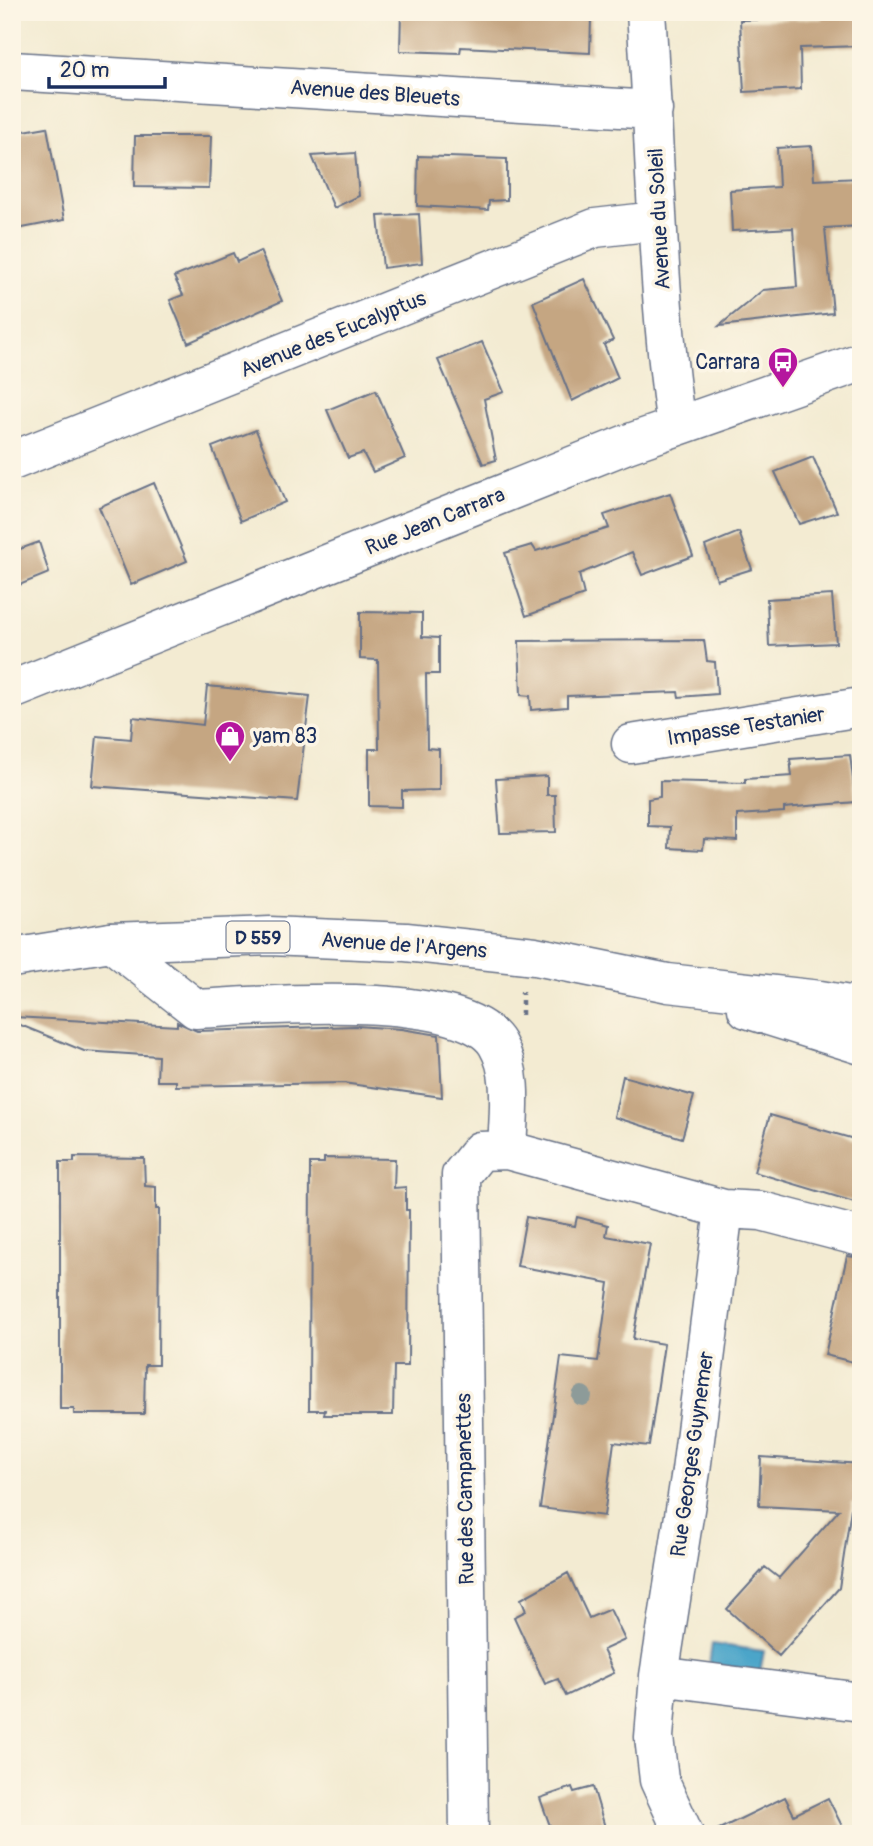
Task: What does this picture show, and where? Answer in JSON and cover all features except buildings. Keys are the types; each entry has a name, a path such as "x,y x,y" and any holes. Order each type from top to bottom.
{"street":[{"name":"Avenue du Soleil","path":"646,12 653,110 656,221 676,426"},
{"name":"Avenue des Bleuets","path":"12,71 653,110"},
{"name":"Avenue des Eucalyptus","path":"12,461 595,228 656,221"},
{"name":"Rue Jean Carrara","path":"12,690 676,426 861,362"},
{"name":"Impasse Testanier","path":"631,744 861,707"},
{"name":"Avenue de l'Argens","path":"12,958 111,942 270,936 406,942 535,956 668,984 861,1045"},
{"path":"111,942 196,1009 373,1004 445,1013 479,1026 497,1044 508,1075 494,1150 724,1209 761,1211 861,1237"},
{"name":"Avenue de l'Argens","path":"668,984 861,1007"},
{"name":"Rue des Campanettes","path":"469,1834 461,1175 494,1150"},
{"name":"Rue Georges Guynemer","path":"684,1834 659,1780 654,1737 659,1676 691,1471 724,1209"},
{"path":"659,1676 861,1702"}],"path":[{"path":"521,1027 523,985"}],"water":[{"path":"712,1644 764,1651 760,1672 709,1665"}],"place":[{"name":"Carrara","path":"783,389"},
{"name":"yam 83","path":"230,763"}]}
